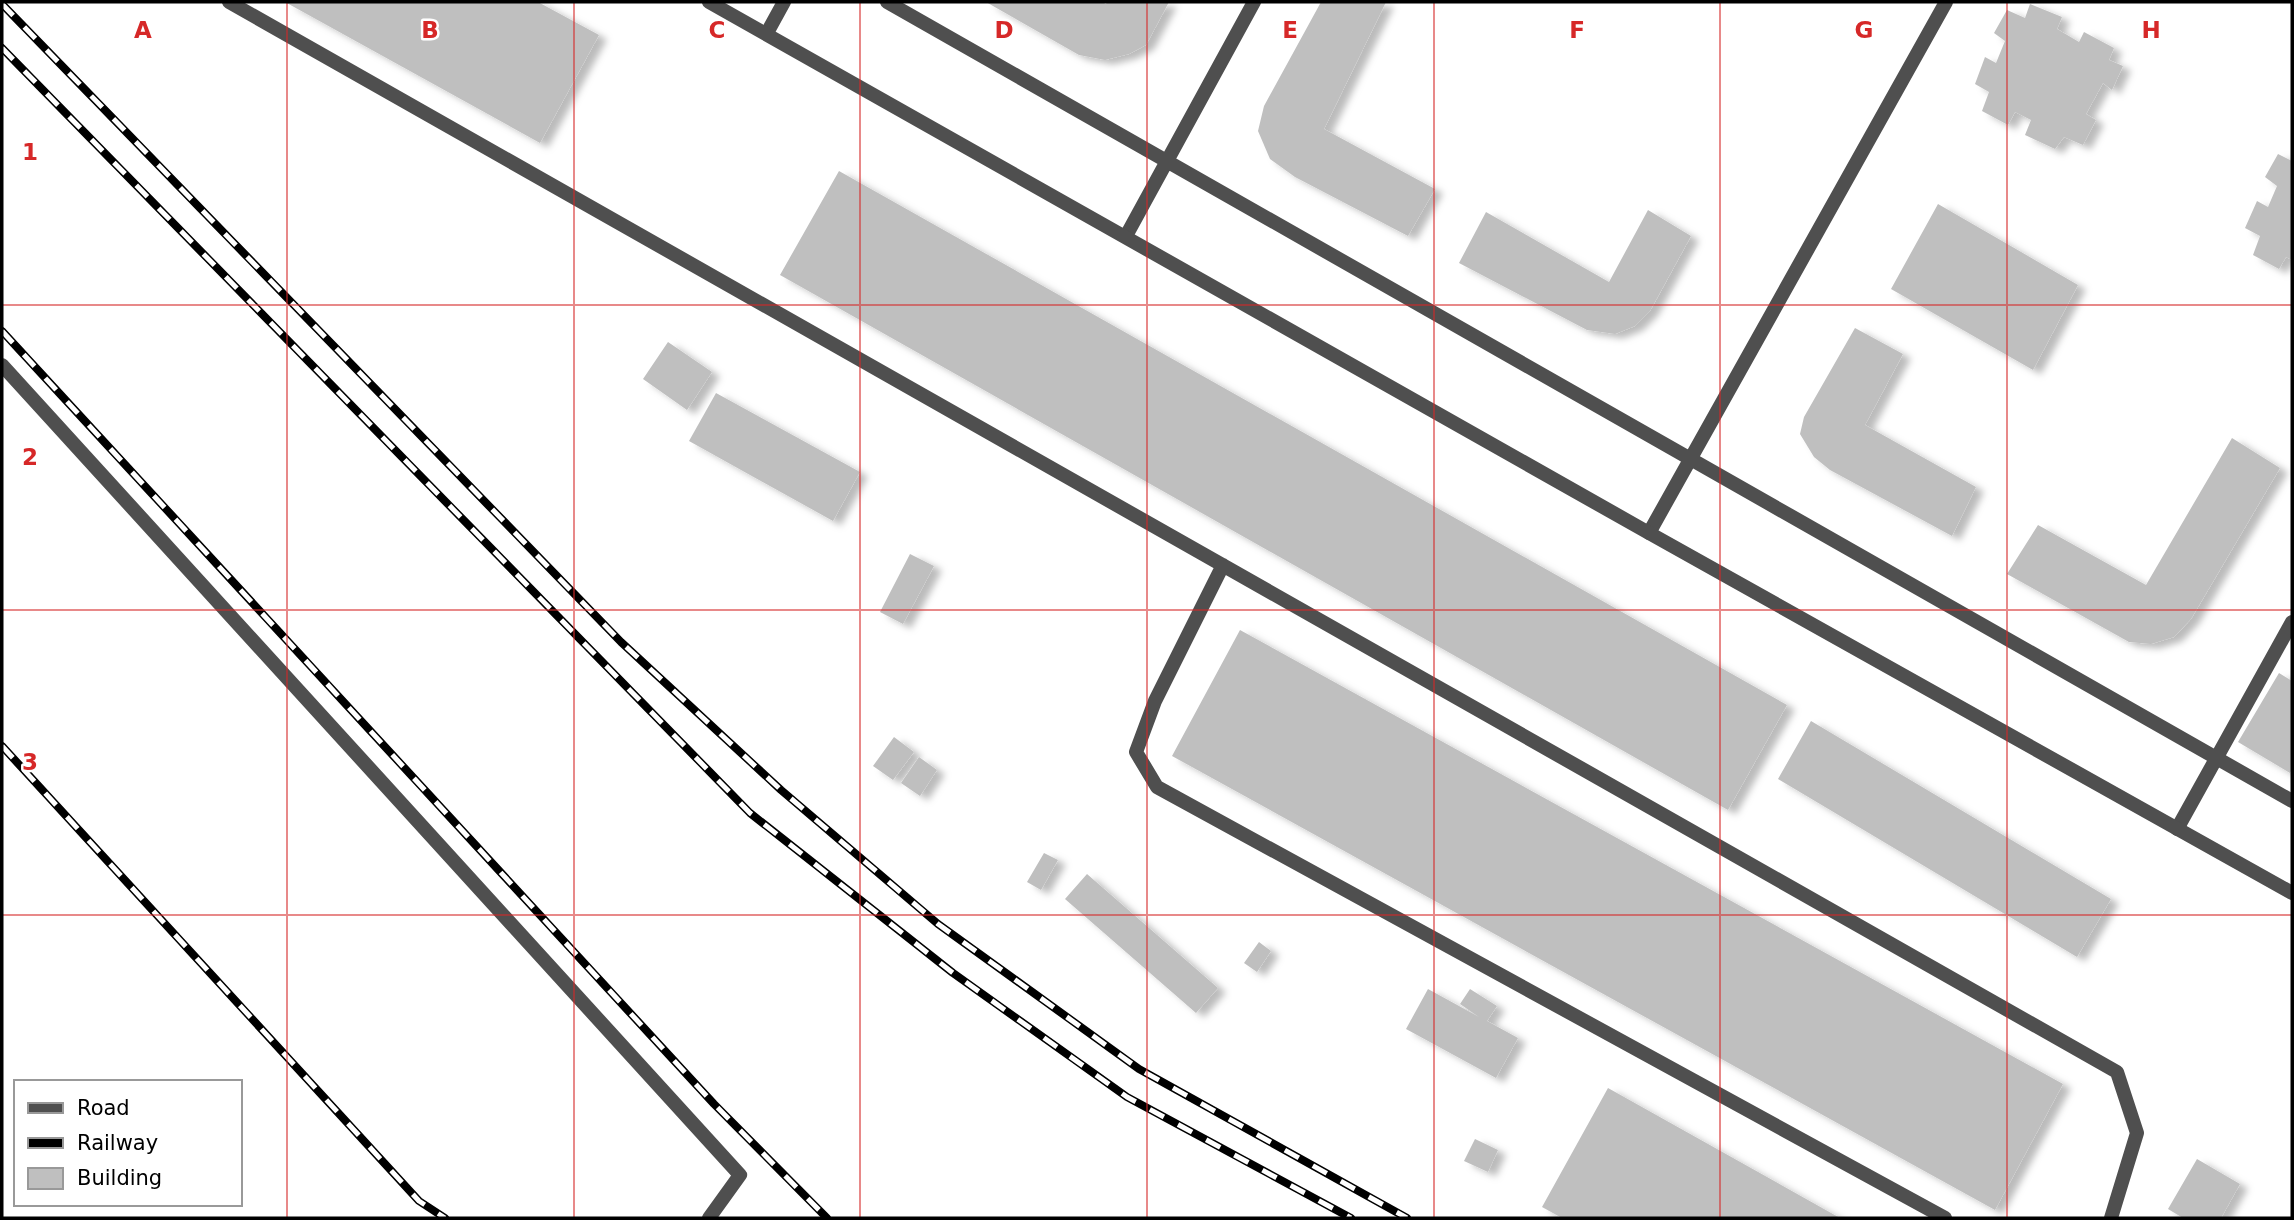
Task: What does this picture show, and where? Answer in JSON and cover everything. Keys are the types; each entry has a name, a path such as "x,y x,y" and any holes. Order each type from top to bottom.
{"street":[{"path":"229,2 2117,1072 2137,1133 2111,1218"},
{"path":"709,2 1649,533 2292,892"},
{"path":"766,33 784,2"},
{"path":"887,2 2292,801"},
{"path":"1126,236 1254,2"},
{"path":"1649,533 1946,2"},
{"path":"2,365 740,1175 709,1218"},
{"path":"1223,565 1155,701 1136,752 1157,787 1945,1218"},
{"path":"2177,829 2292,622"}],"building":[{"path":"285,2 538,2 599,35 540,143"},
{"path":"986,2 1169,2 1146,45 1129,54 1105,60 1079,55"},
{"path":"1321,2 1386,2 1324,129 1435,189 1408,236 1295,177 1270,159 1258,131 1264,106"},
{"path":"2030,4 2062,17 2057,29 2079,42 2084,32 2114,48 2109,60 2123,66 2112,90 2103,83 2086,114 2096,120 2083,145 2064,137 2055,149 2025,135 2031,120 2015,112 2008,125 1982,111 1989,92 1975,84 1985,57 1996,63 2005,41 1994,33 2007,10 2025,18"},
{"path":"2278,154 2292,161 2292,260 2286,257 2279,269 2253,255 2260,236 2245,228 2257,201 2268,207 2277,186 2265,177"},
{"path":"839,171 1787,705 1728,810 780,275"},
{"path":"1938,204 2078,285 2033,370 1891,289"},
{"path":"1648,210 1691,236 1650,311 1635,326 1615,334 1587,330 1459,263 1486,212 1609,282"},
{"path":"1855,328 1903,354 1865,425 1976,487 1952,536 1830,470 1814,457 1800,434 1804,417"},
{"path":"668,342 712,372 687,410 643,379"},
{"path":"716,393 860,472 833,521 689,441"},
{"path":"2232,438 2280,468 2191,619 2174,637 2151,644 2129,642 2007,574 2038,525 2146,585"},
{"path":"910,554 934,566 903,624 880,612"},
{"path":"1240,630 2063,1084 1995,1210 1172,756"},
{"path":"2279,673 2292,681 2290,773 2238,742"},
{"path":"1811,721 2111,899 2077,957 1778,779"},
{"path":"894,737 914,752 893,780 873,766"},
{"path":"919,757 937,770 920,796 901,783"},
{"path":"1044,853 1058,860 1041,890 1027,882"},
{"path":"1087,874 1218,988 1196,1013 1065,899"},
{"path":"1259,942 1271,951 1257,972 1244,963"},
{"path":"1428,989 1479,1017 1460,1004 1470,989 1497,1006 1487,1021 1518,1038 1496,1078 1406,1029"},
{"path":"1608,1088 1840,1218 1562,1218 1542,1207"},
{"path":"1475,1139 1498,1150 1488,1172 1464,1161"},
{"path":"2197,1159 2240,1184 2221,1218 2183,1218 2168,1209"}],"railway":[{"path":"2,4 621,642 781,790 938,924 1139,1069 1407,1218"},
{"path":"2,48 750,813 953,973 1127,1097 1351,1218"},
{"path":"2,331 714,1104 827,1218"},
{"path":"2,746 419,1201 445,1218"}]}
